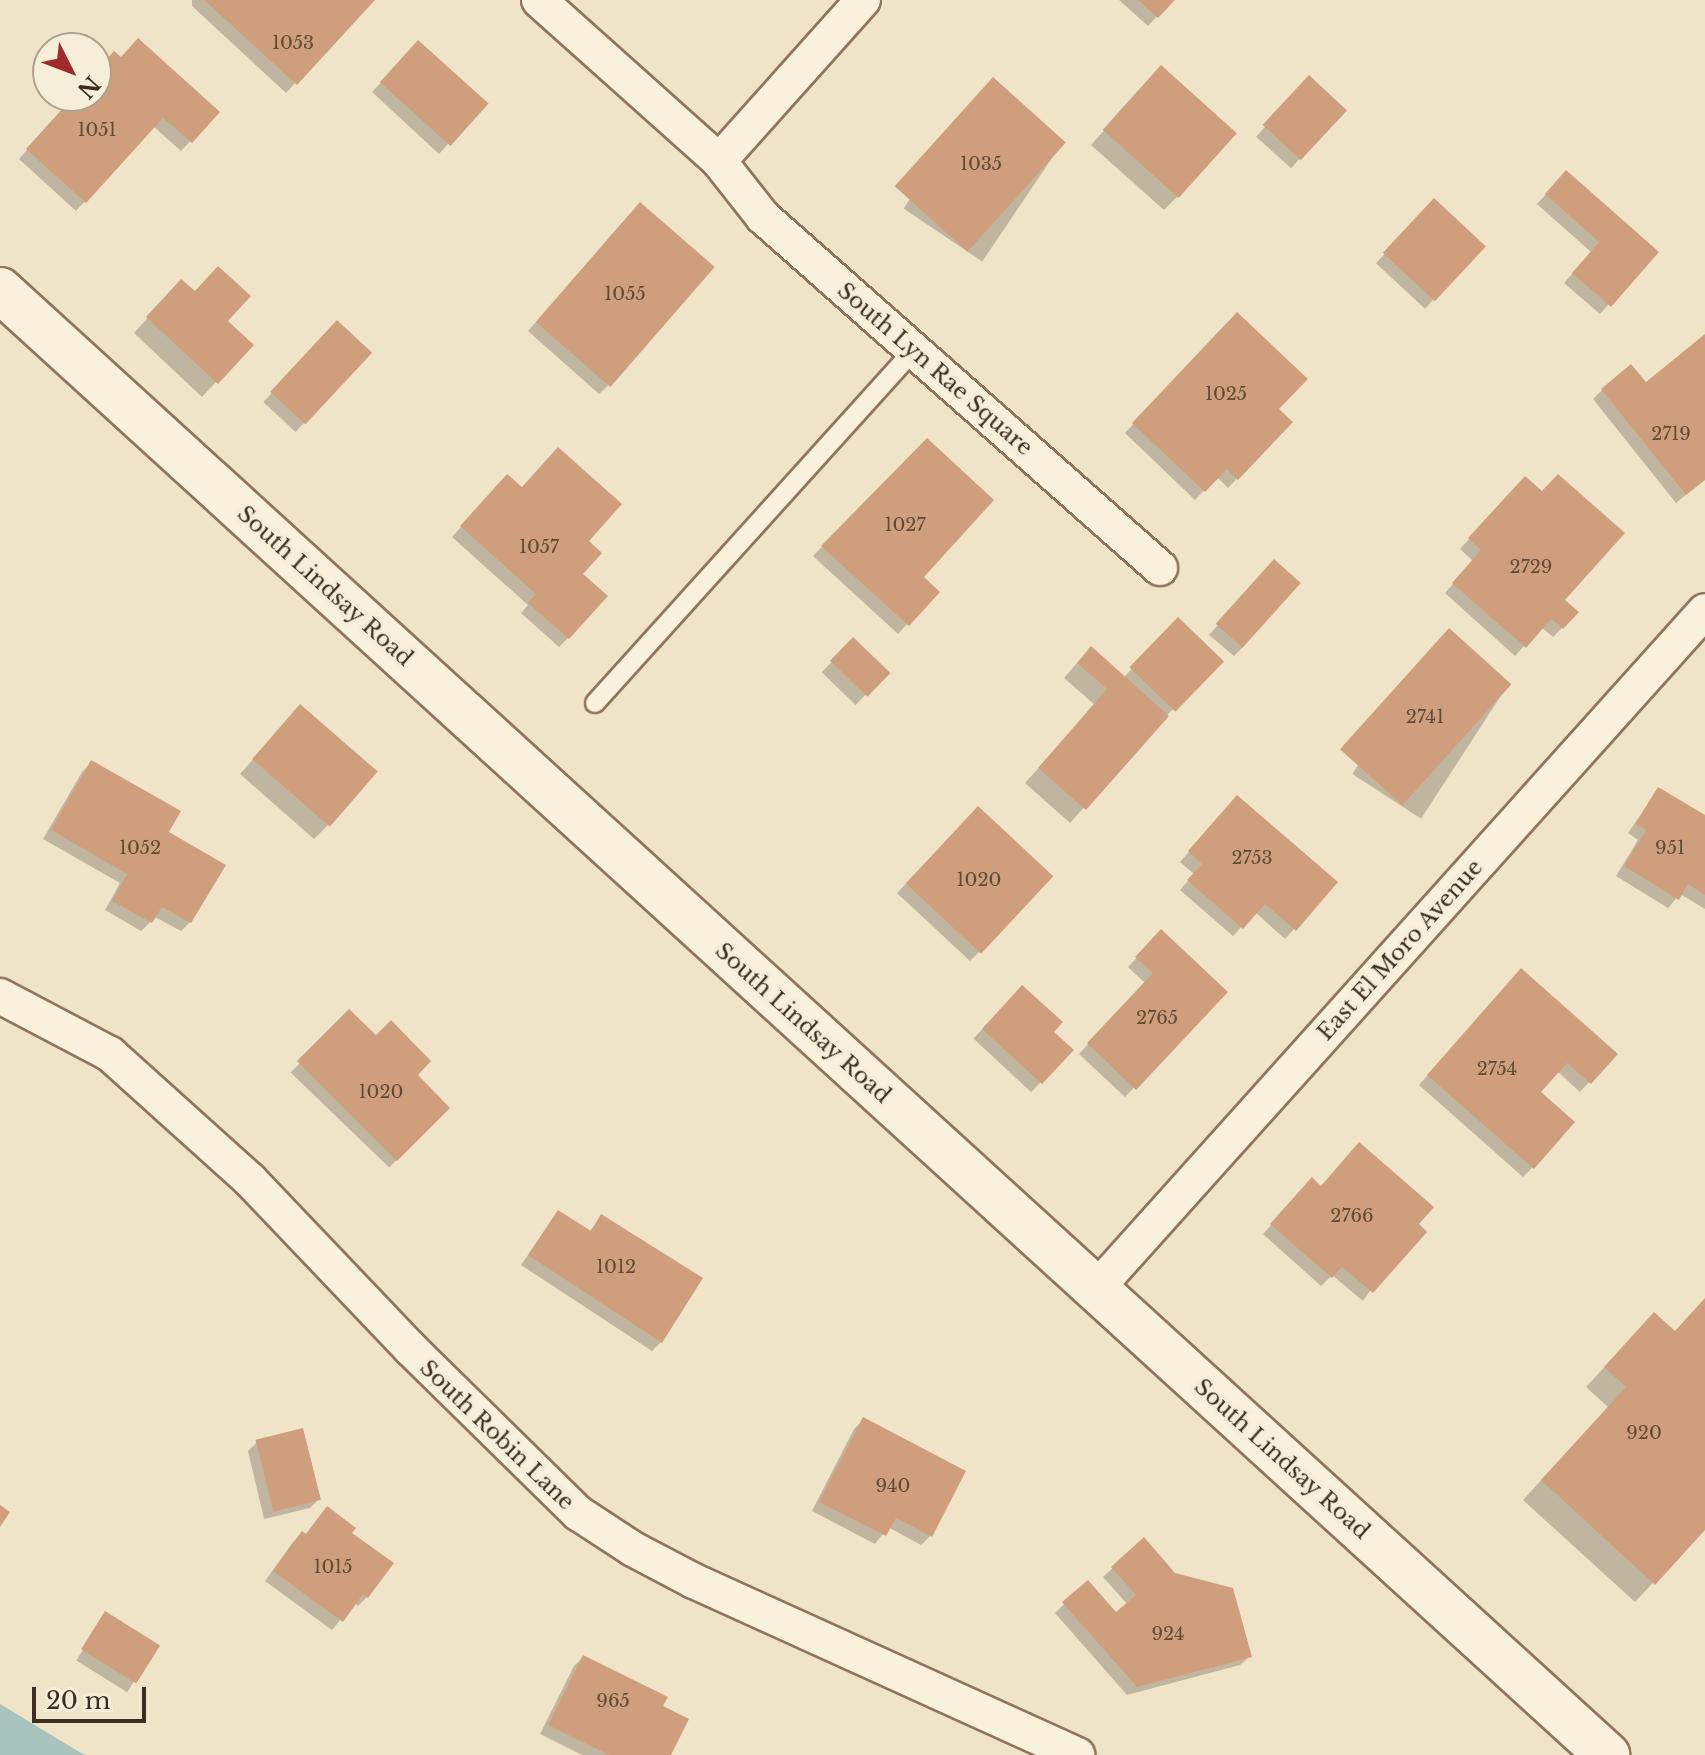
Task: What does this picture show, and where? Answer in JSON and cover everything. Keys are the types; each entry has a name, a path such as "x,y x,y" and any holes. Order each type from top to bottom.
{"main road":[{"name":"South Lindsay Road","path":"0,290 1096,1289 1586,1748"}],"street":[{"name":"South Lyn Rae Square","path":"539,0 719,161 763,217 1160,568"},
{"path":"719,161 863,0"},
{"name":"East El Moro Avenue","path":"1096,1289 1700,625"},
{"name":"South Robin Lane","path":"0,996 110,1054 250,1180 411,1349 578,1513 633,1549 694,1581 1077,1755"}],"lane":[{"path":"595,703 914,350"}],"water":[{"path":"0,1704 81,1753 85,1755 0,1755"}],"building":[{"path":"204,0 375,0 297,85"},
{"path":"1138,0 1175,0 1158,18"},
{"path":"138,38 220,112 192,143 163,118 86,203 26,149 60,112 112,112 112,53 114,51 121,57"},
{"path":"418,40 489,104 450,146 380,82"},
{"path":"1161,65 1237,133 1179,198 1103,130"},
{"path":"1309,75 1347,110 1301,160 1263,125"},
{"path":"993,77 1066,143 967,252 895,186"},
{"path":"1566,170 1659,252 1611,307 1572,273 1599,242 1545,194"},
{"path":"1434,198 1486,246 1435,301 1383,253"},
{"path":"640,202 715,267 610,387 536,322"},
{"path":"218,266 251,296 228,321 254,345 218,384 146,317 181,279 195,291"},
{"path":"1237,312 1308,379 1279,409 1293,422 1238,480 1227,469 1205,492 1132,423"},
{"path":"337,320 372,353 305,424 270,392"},
{"path":"1705,334 1705,480 1686,495 1601,389 1631,364 1646,382"},
{"path":"927,438 994,500 924,577 940,592 909,626 821,546"},
{"path":"558,447 622,504 589,541 602,553 583,574 608,596 569,639 528,603 536,594 460,526 507,474 522,487"},
{"path":"1558,474 1625,533 1565,600 1579,612 1563,629 1551,619 1526,648 1452,583 1481,550 1468,538 1525,476 1542,491"},
{"path":"1274,559 1301,583 1243,648 1216,624"},
{"path":"1178,617 1224,661 1175,712 1129,667"},
{"path":"1449,628 1511,684 1402,805 1340,749"},
{"path":"853,637 890,673 867,697 830,661"},
{"path":"1091,646 1169,716 1086,810 1038,768 1107,689 1077,663"},
{"path":"300,704 378,772 330,827 252,759"},
{"path":"91,760 181,811 169,832 226,865 191,923 162,907 152,923 112,901 127,874 51,830"},
{"path":"1658,787 1705,815 1705,895 1688,884 1679,900 1624,866 1646,830 1635,824"},
{"path":"1237,795 1338,882 1296,931 1265,904 1243,929 1187,880 1202,864 1188,851"},
{"path":"978,806 1053,876 981,954 906,884"},
{"path":"1161,929 1228,992 1136,1090 1087,1043 1153,973 1135,957"},
{"path":"1521,968 1618,1054 1591,1084 1567,1063 1541,1092 1575,1122 1534,1169 1427,1075"},
{"path":"1022,985 1063,1022 1054,1032 1074,1050 1042,1084 982,1029"},
{"path":"349,1009 376,1035 391,1020 431,1061 418,1075 450,1108 397,1161 297,1061"},
{"path":"1359,1142 1434,1207 1419,1224 1427,1232 1373,1293 1342,1267 1332,1278 1270,1224 1312,1177 1321,1186"},
{"path":"558,1210 591,1231 601,1214 703,1278 662,1343 528,1255"},
{"path":"1705,1298 1705,1530 1655,1585 1541,1480 1626,1387 1604,1367 1654,1312 1675,1331"},
{"path":"863,1417 966,1471 932,1537 896,1518 886,1536 819,1502"},
{"path":"303,1428 321,1500 273,1512 255,1440"},
{"path":"0,1505 10,1512 0,1527"},
{"path":"327,1506 356,1528 352,1533 394,1563 368,1598 363,1594 343,1622 273,1571 302,1531 306,1534"},
{"path":"1144,1537 1175,1573 1233,1588 1252,1657 1137,1687 1062,1602 1088,1580 1116,1612 1136,1595 1111,1567"},
{"path":"105,1611 160,1645 136,1684 81,1649"},
{"path":"583,1655 668,1697 663,1706 689,1719 671,1755 609,1755 548,1725"}]}
